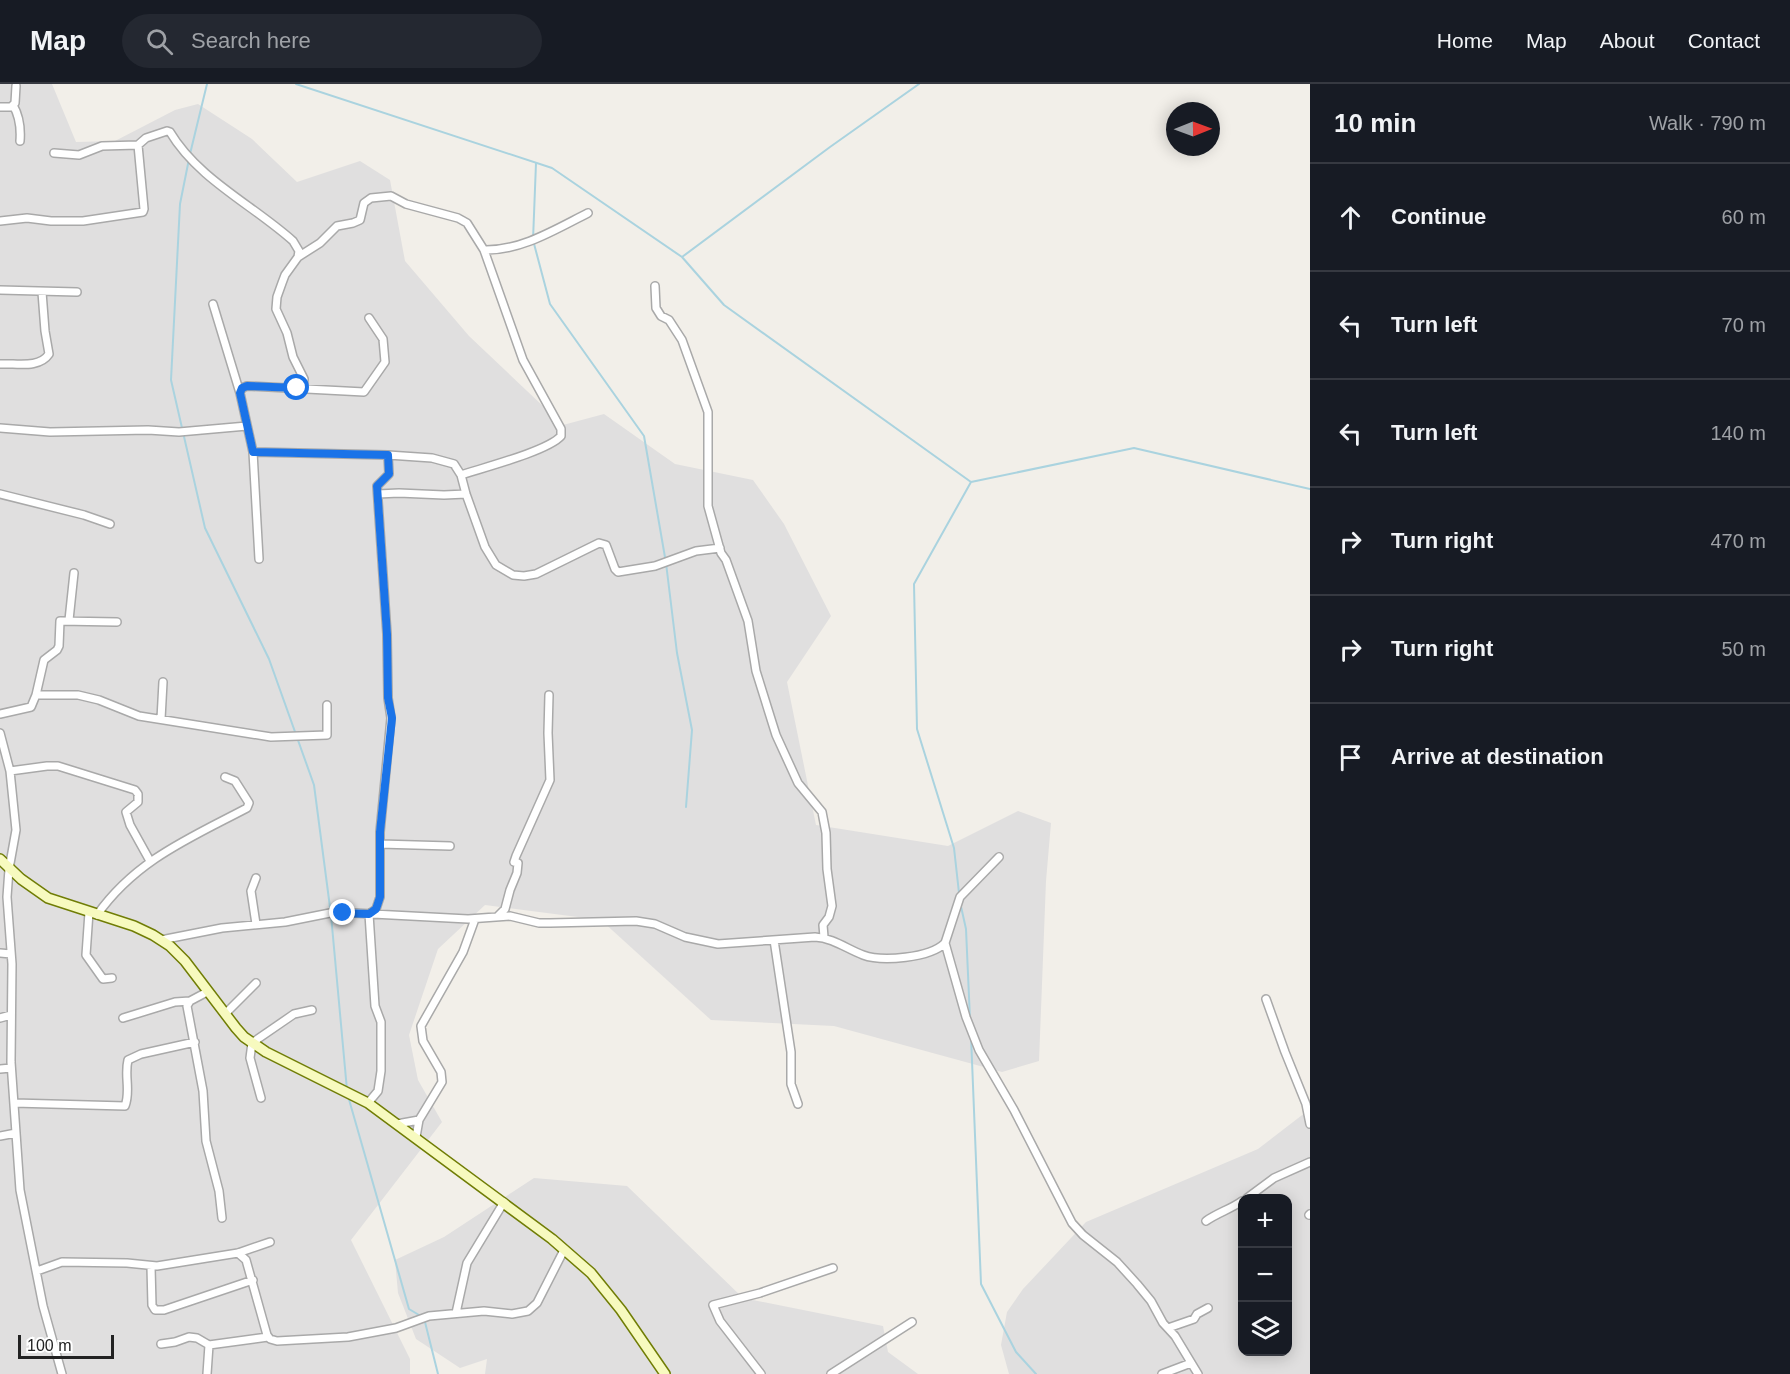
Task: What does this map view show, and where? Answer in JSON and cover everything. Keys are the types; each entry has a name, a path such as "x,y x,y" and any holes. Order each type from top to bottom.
{"main road":[{"path":"0,860 48,898 134,926 161,940 185,961 207,992 252,1044 368,1103 504,1202 591,1273 621,1310 665,1374"}],"street":[{"path":"0,107 11,107 15,103 16,86"},
{"path":"13,105 18,113 21,126 20,141"},
{"path":"54,153 79,155 102,146 138,145 146,138 170,132 189,156 208,174 293,241 299,251 298,257"},
{"path":"0,221 27,218 83,221 143,212 138,145"},
{"path":"303,388 304,380 276,309 285,275 298,257 320,243 337,226 354,223 360,219 364,203 371,198 391,196 406,204 458,218 467,223 484,250 523,360 561,429 559,440 461,475"},
{"path":"484,250 505,248 533,240 588,213"},
{"path":"655,286 656,308 669,320 682,340 708,412 708,506 720,548 748,621 756,671 776,735 798,783 822,812 832,906 829,917 823,925 824,938"},
{"path":"0,290 77,292"},
{"path":"0,364 35,363 48,357 42,292"},
{"path":"213,304 240,393 253,452 259,559"},
{"path":"240,393 242,388 247,386 364,392 385,362 383,339 369,318"},
{"path":"0,428 50,432 148,430 179,432 247,426"},
{"path":"253,452 388,455 443,460 454,464 461,475 485,547 496,565 513,575 536,574 599,543 606,545 618,572 655,566 696,551 720,548"},
{"path":"369,914 376,909 380,897 380,844 392,718 388,698 387,634 378,494 378,483 389,474 388,455"},
{"path":"0,494 84,515 110,524"},
{"path":"378,494 466,494"},
{"path":"69,620 74,573"},
{"path":"0,714 31,707 44,660 59,646 60,621 117,622"},
{"path":"160,719 163,682"},
{"path":"36,695 78,695 99,700 126,712 271,737 327,735 327,705"},
{"path":"498,916 505,909 517,873 518,863 514,862 516,856 550,780 549,695"},
{"path":"0,733 10,771 16,830 7,897 11,954 11,1068 21,1204 45,1314 62,1374"},
{"path":"10,771 58,766 135,790 138,794 138,802 126,812 130,825 150,861"},
{"path":"112,978 103,979 86,955 93,913 150,861 247,808 249,803 235,781 225,777"},
{"path":"380,844 450,846"},
{"path":"161,940 194,932 285,922 335,912 475,919 510,916 539,923 563,924 636,921 655,924 685,937 718,944 774,939 824,938 875,958 921,956 945,944 960,897 999,857"},
{"path":"256,878 251,891 256,924"},
{"path":"368,1103 378,1091 381,1071 381,1022 375,1006 369,914"},
{"path":"416,1137 419,1120 442,1082 441,1072 423,1041 421,1026 463,952 467,935 475,919"},
{"path":"774,939 791,1052 791,1084 798,1104"},
{"path":"945,944 966,1017 979,1050 1014,1110 1072,1223 1083,1235 1117,1262 1151,1301 1163,1323 1198,1374"},
{"path":"0,954 11,954"},
{"path":"225,1014 256,983"},
{"path":"123,1018 175,1002 190,1001 207,992"},
{"path":"1266,999 1306,1104 1310,1124"},
{"path":"190,1001 187,1006 203,1091 207,1141 219,1191 222,1218"},
{"path":"261,1098 250,1058 252,1044 294,1014 312,1010"},
{"path":"0,1018 11,1015"},
{"path":"14,1103 125,1106 128,1097 125,1071 128,1060 141,1054 195,1042"},
{"path":"0,1069 11,1068"},
{"path":"397,1124 419,1120"},
{"path":"0,1136 16,1133"},
{"path":"1252,1194 1274,1178 1310,1162"},
{"path":"456,1313 467,1263 504,1202"},
{"path":"1206,1221 1238,1204"},
{"path":"37,1271 62,1262 127,1263 151,1267 238,1253 270,1242"},
{"path":"161,1344 189,1337 197,1338 209,1345 268,1337 277,1341 348,1337 396,1328 429,1316 484,1311 512,1314 528,1311 537,1303 564,1250"},
{"path":"238,1253 246,1260 268,1337"},
{"path":"151,1267 154,1310 164,1310 253,1280"},
{"path":"761,1374 725,1329 713,1305 760,1293 833,1268"},
{"path":"1168,1328 1194,1319 1197,1314 1208,1308"},
{"path":"831,1374 912,1322"},
{"path":"207,1374 209,1345"},
{"path":"1162,1374 1191,1363"}],"shaded area":[{"path":"0,84 52,84 76,142 115,141 175,110 198,104 252,139 297,182 360,161 390,180 405,261 469,336 563,425 604,414 675,464 753,480 784,524 831,616 787,682 816,825 948,846 1018,811 1051,823 1046,881 1039,1061 1002,1072 834,1026 711,1020 601,920 485,905 438,949 409,1035 418,1080 442,1122 351,1240 410,1359 410,1374 0,1374"},
{"path":"1310,1109 1310,1374 1009,1374 1001,1345 1007,1312 1023,1289 1086,1222 1258,1149"},
{"path":"534,1178 627,1186 743,1298 883,1326 888,1352 918,1374 485,1374 487,1359 460,1368 416,1339 398,1293 395,1260 444,1237"}],"waterway":[{"path":"190,154 207,84"},
{"path":"296,84 552,168 682,257 724,305 971,482 1134,448 1310,489"},
{"path":"682,257 919,84"},
{"path":"189,159 180,204 171,380 205,528 269,659 314,785 331,915 347,1090"},
{"path":"536,163 533,240 550,304 644,436 666,563 677,653 692,730 686,807"},
{"path":"959,893 954,848 917,729 914,584 971,482"},
{"path":"960,902 966,929 970,1019"},
{"path":"971,1036 981,1284 1016,1352 1036,1374"},
{"path":"348,1096 409,1309 424,1318 438,1374"}],"route":[{"path":"297,388 247,386 242,388 240,393 253,452 388,455 389,474 377,486 384,566 388,698 392,718 380,832 380,897 374,912 369,914 343,913"}]}
